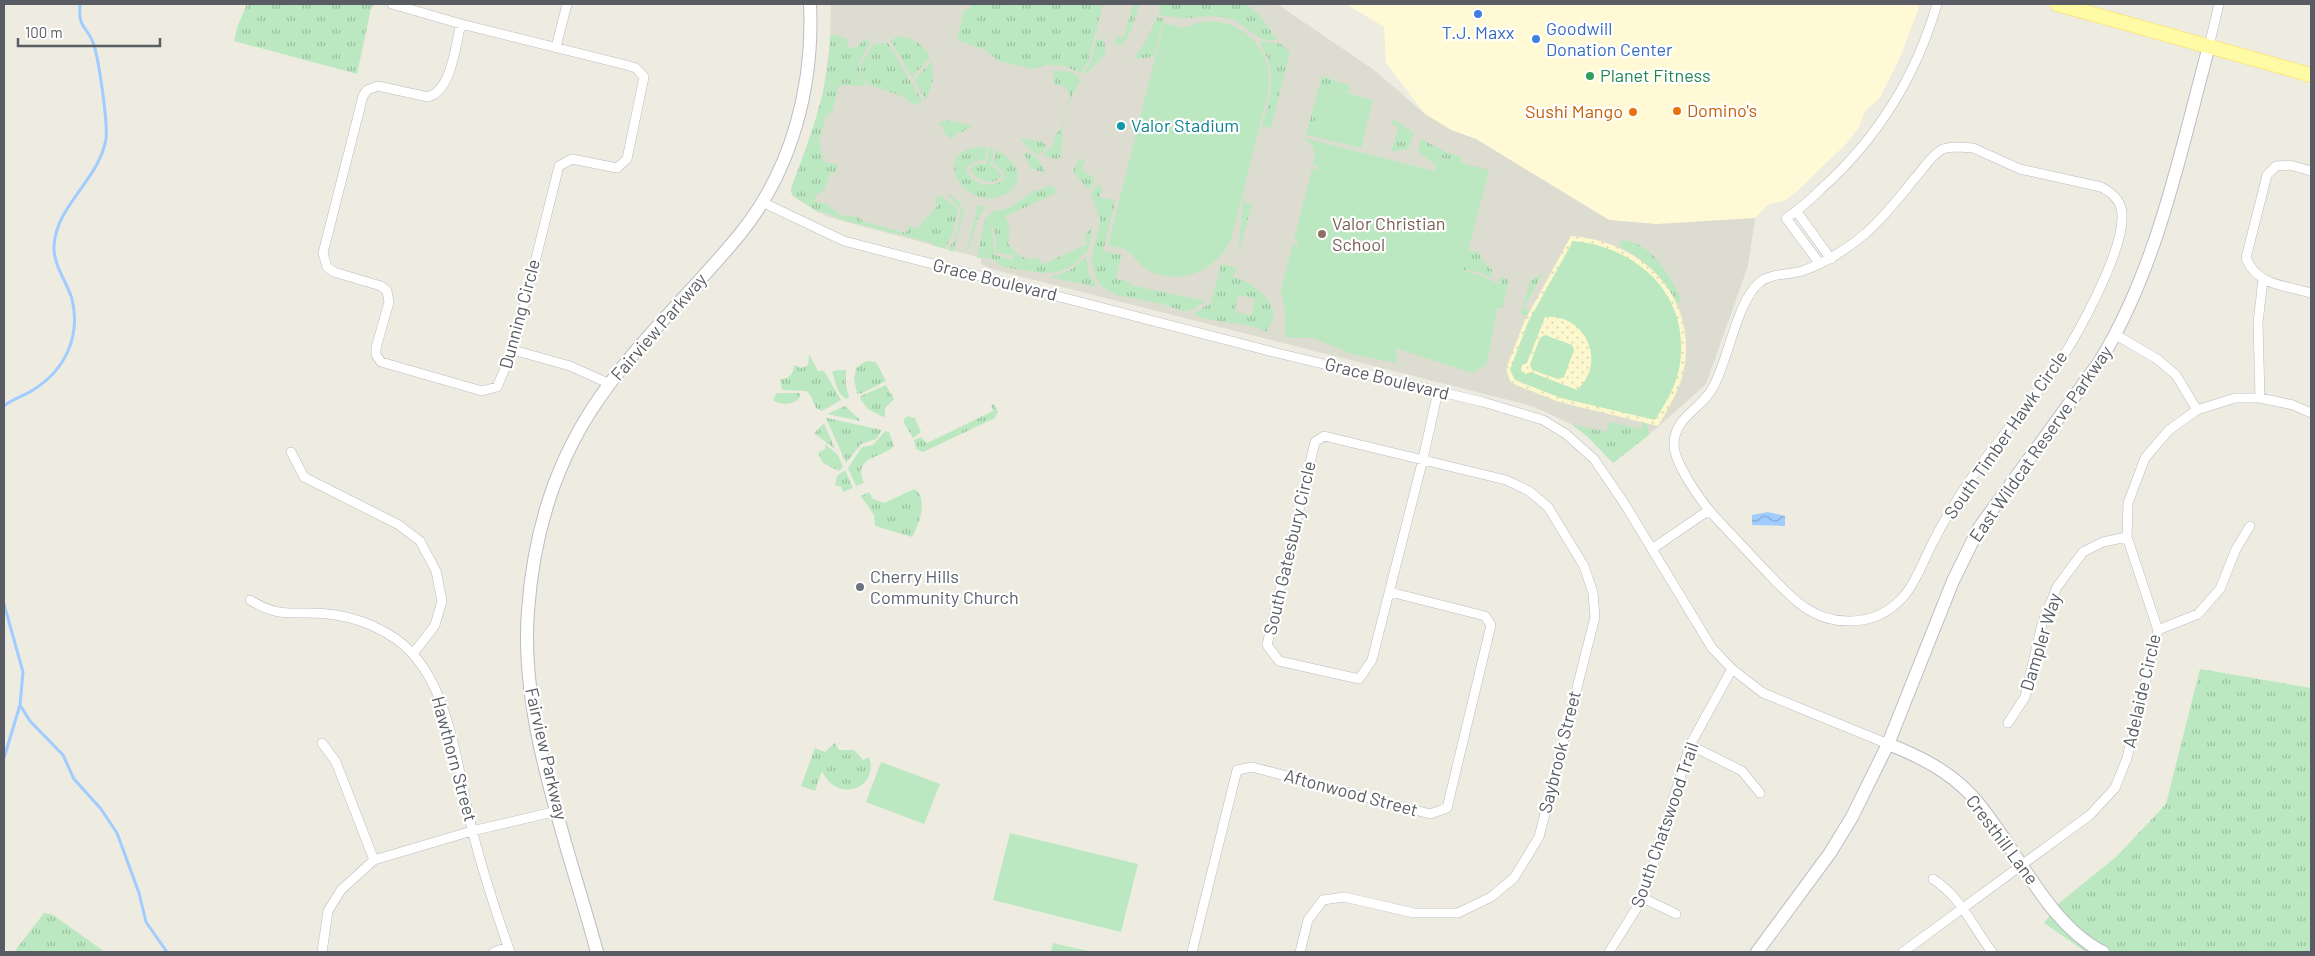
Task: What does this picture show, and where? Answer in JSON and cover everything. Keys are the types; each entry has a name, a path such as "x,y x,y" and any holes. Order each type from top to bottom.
{"main road":[{"name":"Fairview Parkway","path":"597,952 557,811 537,733 530,693 526,648 530,584 535,550 553,487 580,429 640,344 742,232 762,202 779,171 801,108 810,49 810,4"},
{"path":"2056,4 2311,75"},
{"name":"East Wildcat Reserve Parkway","path":"1757,952 1830,853 1852,817 1888,744 1953,581 1980,528 2100,361 2116,335 2156,241 2209,46"},
{"name":"Cresthill Lane","path":"1888,744 1930,762 1949,775 1971,795 2057,913 2092,947 2104,952"}],"street":[{"path":"392,4 461,24 556,47 567,4"},
{"path":"1820,264 1786,218 1797,212 1836,176 1882,121 1918,57 1937,4"},
{"path":"2209,46 2219,4"},
{"name":"Dunning Circle","path":"461,24 446,82 436,95 428,97 378,86 367,90 363,96 323,253 327,267 334,272 381,286 387,291 388,302 376,348 376,354 381,362 482,391 490,391 501,381 513,350 559,166 572,159 617,168 623,164 628,159 645,84 642,72 626,64 556,47"},
{"name":"South Timber Hawk Circle","path":"1950,147 1973,148 2020,169 2102,187 2118,200 2122,213 2121,228 2109,267 2059,363 1973,476 1947,517 1906,594 1892,607 1875,617 1853,621 1836,621 1810,612 1788,594 1709,510 1675,454 1674,445 1678,427 1687,415 1711,392 1751,292 1764,279 1800,271 1831,259 1849,248 1881,219 1931,158 1942,149 1950,147"},
{"path":"2311,171 2290,165 2276,166 2267,175 2246,258 2251,271 2263,279 2311,293"},
{"name":"Grace Boulevard","path":"762,202 844,241 1173,326 1438,391 1543,420 1566,434 1594,459 1652,548 1712,648 1732,670 1762,693 1888,744"},
{"path":"1797,212 1831,259"},
{"path":"2260,398 2258,323 2263,279"},
{"path":"2116,335 2157,359 2176,375 2197,410"},
{"path":"513,350 570,366 610,384"},
{"name":"South Gatesbury Circle","path":"1424,459 1334,437 1324,436 1315,442 1267,645 1280,661 1359,679 1372,660 1424,459 1438,391"},
{"name":"Adelaide Circle","path":"1904,952 2090,815 2115,788 2127,758 2158,630 2127,537 2128,503 2145,458 2169,430 2197,410 2235,398 2260,398 2293,405 2311,413"},
{"path":"291,452 304,477 399,525 420,541 436,571 442,601 435,625 413,654"},
{"name":"Saybrook Street","path":"1300,952 1308,920 1323,900 1344,897 1414,913 1458,913 1492,897 1514,878 1539,837 1595,617 1592,593 1584,566 1548,507 1528,491 1506,480 1424,459"},
{"path":"1652,548 1709,510"},
{"path":"2158,630 2198,614 2220,589 2236,549 2250,526"},
{"name":"Dampler Way","path":"2008,723 2025,697 2042,624 2056,587 2083,552 2103,542 2127,537"},
{"name":"Aftonwood Street","path":"1192,952 1237,770 1252,767 1430,814 1447,808 1491,625 1485,616 1390,592"},
{"name":"Hawthorn Street","path":"250,600 264,609 280,614 327,614 361,622 389,634 413,654 427,672 442,703 472,831 509,950"},
{"name":"South Chatswood Trail","path":"1609,952 1644,898 1690,745 1732,670"},
{"path":"322,744 336,762 374,860"},
{"path":"1690,745 1742,771 1760,793"},
{"path":"322,952 328,911 340,890 374,860 472,831 557,811"},
{"path":"1933,879 1946,888 1964,907 1992,952"},
{"path":"1644,898 1676,914"},
{"path":"494,952 509,950"}],"shaded area":[{"name":"Valor Christian School","path":"831,4 1277,4 1374,70 1425,114 1451,130 1476,139 1609,220 1656,224 1755,218 1748,266 1706,384 1658,427 1613,463 1588,437 1571,424 1532,406 991,269 981,264 981,258 828,217 797,199 792,195 791,189 811,137 823,93 830,43"},
{"path":"1346,4 1920,4 1902,53 1879,99 1865,111 1859,127 1846,144 1795,193 1784,201 1768,204 1755,218 1712,224 1656,224 1609,220 1476,139 1451,130 1425,114 1386,63 1384,27"}],"green space":[{"path":"247,4 375,4 371,9 357,74 234,41 238,25"},
{"path":"971,4 1103,4 1088,62 1081,73 1064,66 1048,65 1031,69 999,61 985,50 957,40 964,10 970,9"},
{"path":"1133,4 1139,4 1133,25 1122,45 1117,45 1115,42 1116,37 1124,37"},
{"path":"1160,4 1246,4 1259,15 1277,39 1271,41 1260,38 1227,18 1210,16 1183,18 1159,15"},
{"path":"1157,17 1164,18 1154,55 1147,58 1134,58 1146,41"},
{"path":"1212,21 1226,23 1238,28 1257,44 1268,66 1268,93 1232,236 1226,248 1219,258 1198,272 1187,276 1175,277 1162,275 1146,269 1125,249 1108,245 1164,23 1183,28 1197,23"},
{"path":"835,34 849,40 846,44 850,48 858,47 864,39 871,43 864,52 860,63 860,73 866,84 863,86 839,85 832,111 825,117 819,143 824,162 838,165 836,173 831,172 823,192 817,194 814,201 827,204 840,215 858,217 864,222 906,233 909,225 917,229 938,205 935,200 938,195 954,205 958,212 952,235 945,249 932,245 932,243 846,221 821,211 819,213 792,195 791,189 822,96 829,58 830,38"},
{"path":"897,36 916,42 924,48 930,57 912,77 891,41"},
{"path":"1097,38 1104,41 1106,53 1086,74 1084,73 1090,63"},
{"path":"1259,41 1281,44 1290,52 1271,128 1262,126 1270,93 1271,73 1269,63"},
{"path":"888,43 922,101 914,105 905,98 872,86 865,80 861,72 864,61 874,44"},
{"path":"932,61 933,81 926,100 914,80"},
{"path":"1053,70 1072,72 1079,78 1080,82 1067,108 1063,126 1061,153 1060,157 1056,159 1043,156 1054,143 1055,134 1061,130 1070,95 1066,87 1054,84"},
{"path":"1322,76 1350,86 1348,93 1323,87 1311,136 1306,135"},
{"path":"1323,87 1373,100 1361,148 1311,136"},
{"path":"946,120 973,126 960,133 958,130 959,133 954,132 956,135 949,139 939,123"},
{"path":"1392,120 1397,121 1414,134 1408,149 1391,152 1399,127 1392,125"},
{"path":"1300,137 1434,171 1428,194 1438,157 1489,170 1463,271 1482,276 1501,285 1487,364 1472,373 1396,348 1397,363 1352,354 1313,338 1285,337 1285,312 1281,289 1293,244 1297,245 1298,241 1294,240 1312,169 1316,170 1318,166 1313,165 1314,151 1311,144"},
{"path":"1020,138 1043,142 1047,147 1039,155 1029,149"},
{"path":"1421,139 1446,152 1462,157 1461,163 1439,157 1436,165 1418,152"},
{"path":"980,147 988,148 985,160 975,161 966,168 968,174 976,182 987,185 1004,180 1004,172 993,163 996,150 1008,157 1016,168 1018,179 1016,184 1012,189 997,197 983,198 970,192 960,183 955,172 955,161 963,152"},
{"path":"990,148 994,149 990,165 997,169 1002,176 990,182 980,179 970,169 976,164 986,164"},
{"path":"1027,152 1038,159 1044,170 1043,173 1031,168 1024,154"},
{"path":"1086,158 1081,170 1092,176 1095,182 1089,190 1073,172 1077,162"},
{"path":"1099,184 1102,189 1099,197 1114,200 1115,204 1103,251 1121,255 1116,279 1130,282 1130,285 1205,301 1192,310 1182,311 1163,304 1116,295 1100,285 1091,263 1100,220 1091,193"},
{"path":"1050,186 1054,187 1057,193 1005,216 1010,228 1008,244 1017,254 1029,260 1038,257 1041,263 1044,264 1087,244 1084,235 1093,227 1088,250 1072,266 1057,272 1042,273 1004,267 990,258 977,258 985,219 992,212 1009,208 1032,192","holes":["991,226 993,226 997,252 1015,256 1012,260 995,255"]},
{"path":"948,194 959,201 964,213 953,252 948,250 956,237 961,211"},
{"path":"1243,202 1252,204 1239,253 1239,247"},
{"path":"978,205 986,207 979,215 968,252 967,249"},
{"path":"1622,240 1633,242 1642,247 1658,261 1681,299 1676,305 1672,295 1653,270 1619,246"},
{"path":"1573,241 1597,245 1619,253 1638,264 1655,279 1668,296 1677,317 1681,339 1680,364 1676,379 1655,420 1561,398 1515,380 1510,370 1528,322","holes":["1545,317 1559,318 1571,323 1581,331 1588,342 1591,366 1586,379 1577,390 1531,372 1526,374 1521,371 1522,365 1527,363"]},
{"path":"1469,250 1480,253 1481,259 1493,271 1490,274 1492,278 1479,272 1463,270"},
{"path":"1086,257 1089,274 1097,287 1049,277 1069,271"},
{"path":"1221,264 1236,267 1233,277 1250,284 1266,297 1271,305 1272,323 1266,332 1249,325 1211,320 1193,314 1211,303","holes":["1238,295 1255,299 1251,315 1235,312"]},
{"path":"1543,273 1524,307 1529,311 1526,316 1521,313 1530,281"},
{"path":"1501,277 1509,280 1502,308 1497,308 1501,284 1498,281"},
{"path":"1545,335 1572,345 1574,350 1564,377 1558,379 1532,370 1530,364 1540,338"},
{"path":"809,354 818,371 824,371 841,400 822,411 816,408 811,396 806,391 782,390 780,379 790,376 794,365 801,368 808,365"},
{"path":"866,361 876,362 886,381 860,394 857,393 854,379 856,368"},
{"path":"846,370 846,385 849,398 847,399 841,394 835,383 832,372"},
{"path":"886,385 894,399 885,408 885,416 883,417 868,409 860,399 861,396"},
{"path":"777,393 800,393 800,397 791,403 780,403 773,400"},
{"path":"994,404 998,412 995,418 923,452 916,449 914,440 921,437 927,443 993,411 991,405"},
{"path":"845,406 860,420 860,421 827,414"},
{"path":"907,416 915,418 921,432 913,438 904,423 904,419"},
{"path":"826,418 882,430 876,439 861,444 846,463"},
{"path":"1609,422 1641,429 1643,422 1648,423 1647,426 1650,434 1613,463 1588,437 1571,424 1607,432"},
{"path":"824,423 835,449 814,433"},
{"path":"885,431 889,432 894,446 865,463 861,474 864,483 856,486 848,468 862,447 873,445"},
{"path":"825,444 838,455 843,467 839,471 823,463 818,453 825,449"},
{"path":"845,470 853,488 843,492 841,486 835,486 837,476"},
{"path":"914,489 919,493 922,505 920,519 912,537 875,526 874,515 861,496 869,492 873,499 884,503"},
{"path":"2200,669 2311,688 2311,952 2086,952 2044,923 2059,903 2116,857 2166,804"},
{"path":"835,743 839,750 854,750 863,760 869,757 871,768 863,784 846,790 828,781 822,771 815,791 801,786 815,748 825,752"},
{"path":"881,762 940,784 924,824 866,802"},
{"path":"1010,833 1138,864 1121,932 993,900"},
{"path":"44,913 53,915 105,952 14,952"},
{"path":"1053,943 1092,952 1051,952"}],"sand":[{"path":"1571,236 1597,240 1621,249 1643,262 1660,278 1674,298 1683,321 1686,346 1683,374 1676,394 1658,426 1559,402 1511,383 1506,369 1524,322"}],"water":[{"path":"1768,512 1785,516 1785,526 1752,525 1752,515"}],"waterway":[{"path":"4,406 33,390 54,373 68,351 72,339 74,326 72,299 58,267 54,246 62,218 95,167 102,154 106,139 103,92 96,53 91,38 80,19 80,4"},
{"path":"4,604 23,672 20,705 4,758"},
{"path":"20,705 30,721 63,755 74,779 101,809 117,833 139,893 146,922 167,952"}],"place":[{"name":"T.J. Maxx","path":"1478,14"},
{"name":"Goodwill Donation Center","path":"1536,39"},
{"name":"Planet Fitness","path":"1590,76"},
{"name":"Domino's","path":"1677,111"},
{"name":"Sushi Mango","path":"1633,112"},
{"name":"Valor Stadium","path":"1121,126"},
{"name":"Valor Christian School","path":"1322,234"},
{"name":"Cherry Hills Community Church","path":"860,587"}]}
